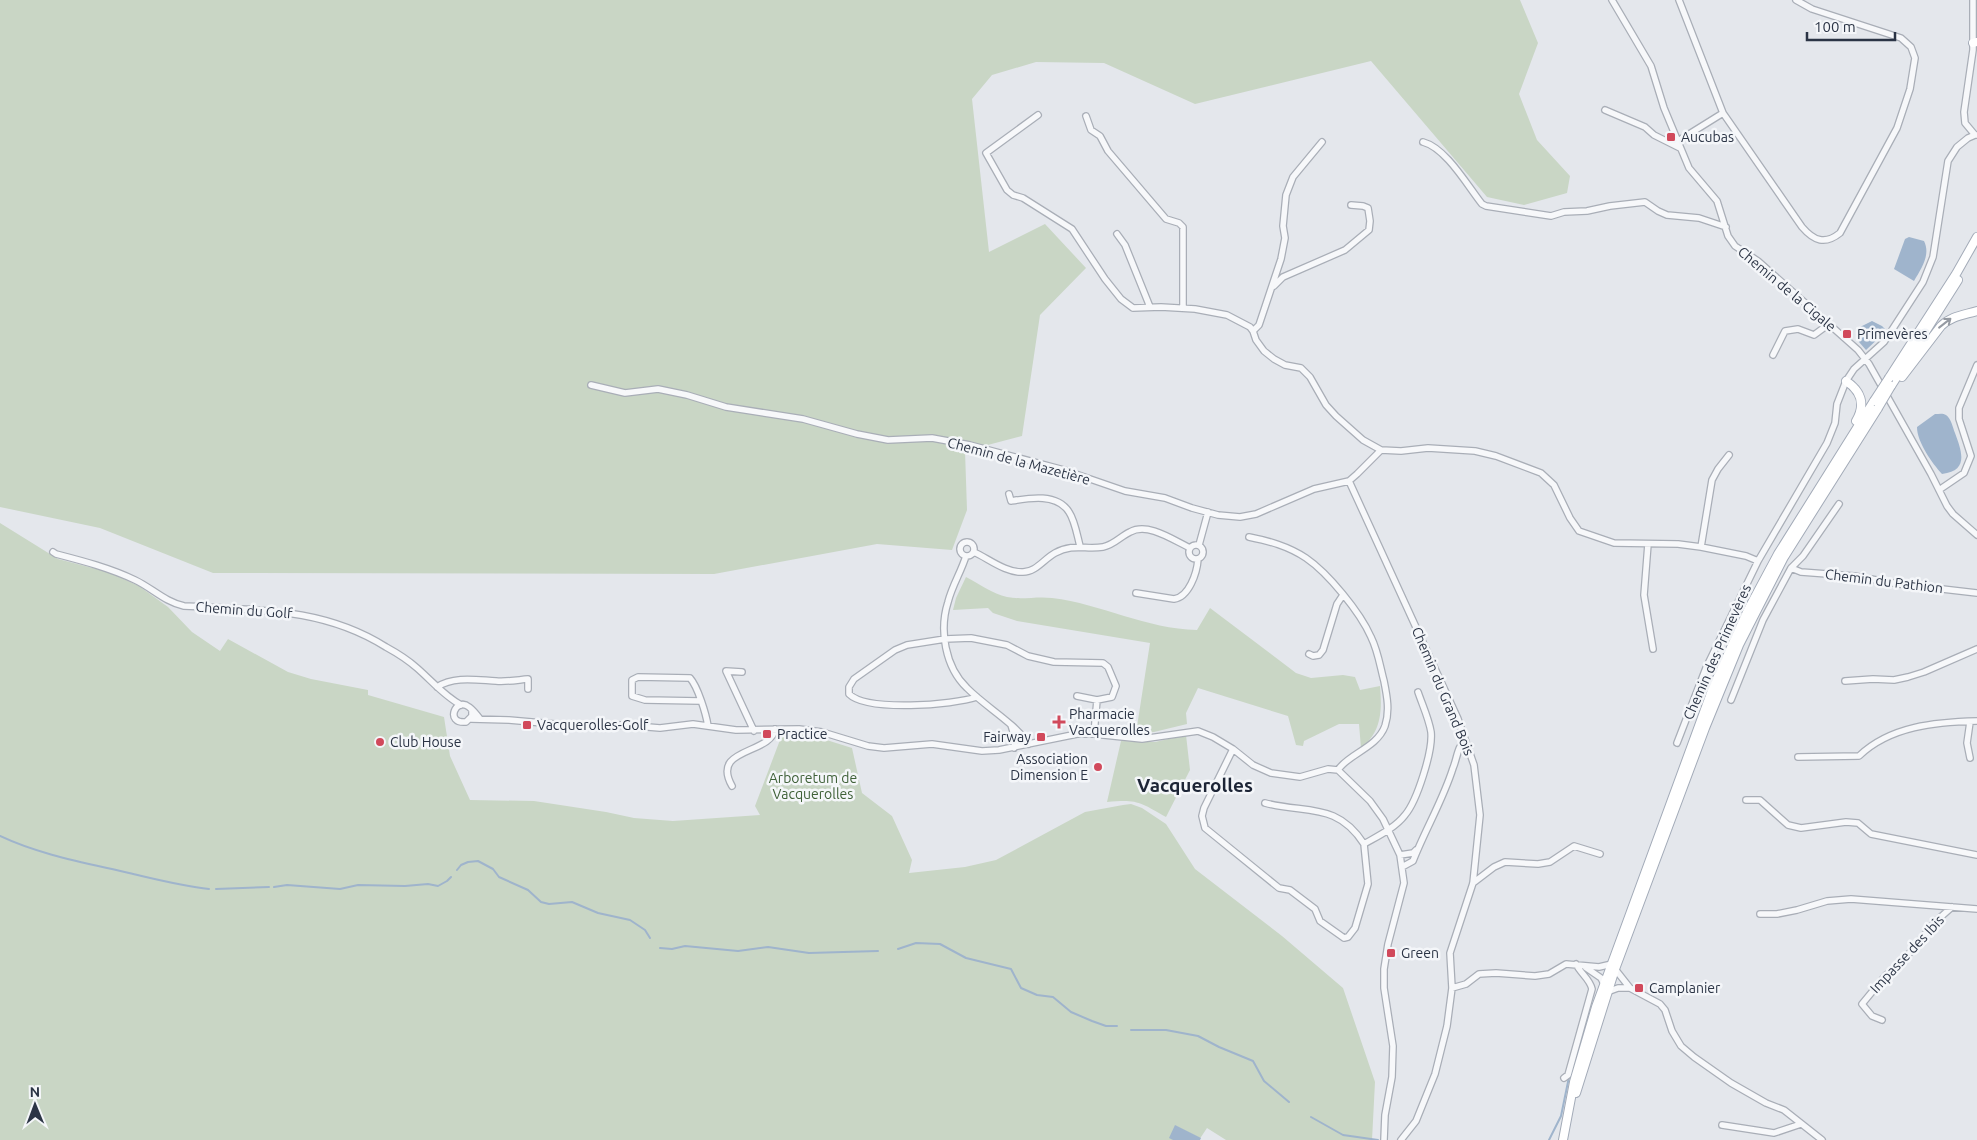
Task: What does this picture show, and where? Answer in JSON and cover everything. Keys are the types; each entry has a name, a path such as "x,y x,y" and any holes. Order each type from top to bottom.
{"main road":[{"path":"1563,1140 1606,988 1705,728 1739,645 1784,558 1876,404 1889,378 1956,274 1977,237"},
{"path":"1817,489 1876,404 1891,386 1977,248"},
{"path":"1891,386 1902,378 1947,320 1977,311"},
{"path":"1614,967 1686,759 1732,644 1768,571 1860,413 1862,402 1860,394 1846,380"}],"street":[{"name":"Chemin de la Cigale","path":"1612,0 1648,59 1680,148 1690,168 1717,201 1728,236 1735,246 1758,261 1865,358 1953,514 1977,535"},
{"path":"1679,0 1723,113 1810,237 1823,241 1834,239 1840,233 1897,128 1910,88 1915,58 1911,47 1901,38 1812,9 1803,2 1796,0"},
{"path":"1973,0 1975,42 1964,112 1965,123 1976,135"},
{"path":"1605,110 1645,127 1654,135 1680,148"},
{"path":"1678,141 1723,113"},
{"path":"1038,115 988,150 986,153 989,160 1007,190 1013,196 1023,198 1072,230 1086,252 1121,298 1133,308 1183,308 1227,315 1250,327 1264,351 1285,365 1301,368 1310,377 1326,405 1363,440 1381,450 1402,451 1428,448 1475,451 1496,456 1541,473 1554,485 1570,518 1579,531 1614,543 1678,544 1746,556 1758,561"},
{"path":"1086,116 1091,130 1102,135 1108,151 1166,219 1179,223 1183,227 1183,308"},
{"name":"Chemin des Primevères","path":"1677,743 1706,668 1758,561 1827,443 1835,424 1837,404 1846,380 1854,368 1884,342 1928,271 1933,257 1948,161 1957,147 1968,138 1976,135"},
{"path":"1254,331 1259,325 1272,287 1285,238 1283,226 1286,195 1293,177 1322,142"},
{"path":"1423,142 1431,144 1448,158 1482,204 1486,206 1551,216 1564,212 1587,212 1610,206 1645,202 1658,212 1699,218 1726,227"},
{"path":"1272,287 1282,277 1345,250 1369,230 1368,208 1351,206"},
{"path":"1117,234 1125,245 1150,307"},
{"path":"1773,354 1785,331 1798,329 1814,335 1829,324"},
{"path":"1939,490 1958,479 1964,473 1971,456 1959,420 1959,408 1977,365"},
{"name":"Chemin de la Mazetière","path":"591,385 625,393 658,389 687,395 726,407 803,419 857,434 888,440 932,438 970,445 1064,470 1124,491 1165,498 1208,512 1240,517 1256,514 1314,489 1349,481"},
{"path":"1349,481 1381,450"},
{"path":"1702,547 1712,480 1718,468 1729,455"},
{"name":"Chemin du Grand Bois","path":"1349,481 1458,719 1474,765 1480,815 1473,883 1450,953 1452,988 1447,1026 1435,1074 1416,1121 1401,1140"},
{"path":"1008,494 1010,501 1042,498 1061,504 1069,512 1080,546"},
{"path":"1731,700 1762,620 1791,568 1802,556 1839,504"},
{"path":"1199,545 1208,512"},
{"path":"974,552 1010,571 1024,572 1035,568 1054,553 1080,546 1102,547 1131,530 1140,528 1150,530 1190,548"},
{"path":"1249,537 1289,548 1307,559 1343,595 1371,636 1388,702 1388,715 1381,734 1338,770"},
{"path":"966,556 960,550 964,542 972,543 974,552"},
{"path":"1648,544 1644,595 1653,648"},
{"path":"1136,593 1174,600 1186,594 1198,559 1204,553 1203,548 1199,545 1193,545 1190,548"},
{"path":"1190,548 1189,553 1191,557 1198,559"},
{"name":"Chemin du Golf","path":"53,552 118,572 137,581 174,604 286,611 334,623 363,634 385,646 417,668 458,706"},
{"path":"966,556 974,552"},
{"path":"966,556 947,603 944,620 944,638 950,662 966,687 1010,723 1029,744"},
{"name":"Chemin du Pathion","path":"1791,568 1801,572 1854,576 1900,584 1977,593"},
{"path":"1309,654 1313,656 1319,655 1323,650 1337,604 1343,595"},
{"path":"977,697 921,705 880,705 853,699 849,694 854,679 894,650 906,645 944,638 971,638 1007,645 1028,656 1054,662 1103,663 1108,667 1116,686 1112,697 1097,700 1077,696"},
{"path":"1845,681 1894,680 1908,677 1977,649"},
{"path":"742,672 726,671 754,731"},
{"path":"700,701 645,700 632,696 632,680 638,678 690,678 693,681 700,701 708,726"},
{"path":"437,687 446,681 472,679 497,682 528,679 528,689"},
{"path":"1364,844 1389,829 1405,815 1415,798 1428,760 1431,734 1418,692"},
{"path":"1094,734 1097,700"},
{"path":"481,720 467,706 458,706 454,716 458,722 466,722 471,719 481,720 510,720 571,726 624,725 660,728 693,724 754,731 805,729 868,746 884,748 932,744 982,751 1014,748 1063,736 1094,734 1123,738 1150,738 1198,731 1206,732 1233,748 1253,765 1275,774 1300,776 1328,769 1338,770 1375,808 1389,829 1400,855 1404,883 1388,944 1384,969 1384,988 1393,1046 1392,1077 1385,1115 1384,1140"},
{"path":"471,719 472,710"},
{"path":"1970,722 1967,742 1970,758"},
{"path":"1798,758 1859,756 1868,747 1885,736 1932,724 1977,722"},
{"path":"1010,723 1014,730 1014,748"},
{"path":"732,786 727,770 732,759 769,742 774,736 775,730"},
{"path":"1015,738 1022,736"},
{"path":"1402,867 1413,861 1447,788 1459,748 1465,740"},
{"path":"1233,748 1204,808 1202,816 1205,828 1279,888 1290,890 1315,909 1320,921 1344,938 1348,937 1355,928 1368,884 1364,844 1350,825 1340,818 1313,810 1265,803"},
{"path":"1746,800 1760,800 1788,825 1801,828 1846,822 1858,823 1871,834 1977,855"},
{"path":"1473,883 1504,862 1550,862 1574,846 1600,854"},
{"path":"1400,855 1413,853 1417,849"},
{"path":"1760,914 1777,914 1827,901 1851,899 1977,908"},
{"name":"Impasse des Ibis","path":"1882,1020 1872,1016 1862,1004 1886,975 1898,968 1935,922 1952,907"},
{"path":"1452,988 1466,984 1479,974 1496,973 1535,976 1549,974 1566,964 1614,967 1630,988 1660,1004 1665,1010 1672,1031 1681,1046 1694,1057 1731,1083 1766,1103 1784,1110 1822,1140"},
{"path":"1579,964 1601,978 1606,988 1630,988"},
{"path":"1564,1078 1568,1075 1592,989 1591,983 1580,972 1579,964"},
{"path":"1722,1125 1774,1133 1801,1124"}],"green space":[{"path":"0,0 1520,0 1538,43 1519,94 1537,140 1570,176 1567,193 1524,205 1487,197 1371,61 1195,104 1104,63 1036,62 992,75 972,99 989,252 1045,224 1086,268 1040,315 1022,436 965,451 967,510 952,550 877,544 714,574 213,573 100,528 0,507"},
{"name":"Arboretum de Vacquerolles","path":"0,523 58,559 108,572 139,586 168,607 192,632 220,651 228,639 288,672 311,679 368,690 368,695 444,717 450,756 470,800 534,801 634,818 673,821 760,815 755,806 783,732 801,732 852,748 862,793 892,816 912,860 909,873 965,867 996,860 1085,812 1131,804 1142,808 1166,824 1195,869 1282,936 1343,988 1375,1082 1372,1140 1226,1140 1207,1128 1199,1140 0,1140"},
{"path":"966,577 1002,596 1070,601 1178,629 1197,630 1210,608 1296,673 1311,678 1343,675 1355,677 1360,690 1380,686 1381,704 1377,728 1368,742 1361,748 1359,724 1339,724 1304,741 1303,746 1296,745 1288,716 1198,688 1186,713 1187,724 1154,732 1136,733 1150,643 1017,621 993,613 988,608 953,610 956,598"},
{"path":"1186,735 1190,770 1166,817 1132,801 1107,802 1121,741 1155,742"}],"water":[{"path":"1909,237 1924,241 1926,246 1926,257 1914,281 1894,269 1905,239"},
{"path":"1872,321 1885,329 1882,335 1866,350 1859,342 1857,334 1860,327"},
{"path":"1935,414 1945,414 1948,416 1958,440 1961,454 1960,465 1951,472 1942,474 1926,452 1917,427"},
{"path":"1175,1125 1201,1138 1200,1140 1173,1140 1169,1138"}],"waterway":[{"path":"0,836 15,843 63,858 209,889"},
{"path":"457,870 461,865 478,861 493,869 499,877 528,890 541,902 549,904 572,902 598,913 630,920 645,930 650,938"},
{"path":"274,887 287,885 340,889 358,885 405,886 428,884 438,886 451,877"},
{"path":"216,889 269,887"},
{"path":"898,949 916,943 940,944 966,958 1011,969 1021,988 1037,995 1053,997 1071,1012 1092,1021 1106,1026 1117,1026"},
{"path":"660,948 672,949 685,946 738,951 768,947 809,953 878,951"},
{"path":"1131,1030 1166,1030 1198,1036 1253,1061 1264,1081 1289,1102"},
{"path":"1549,1140 1561,1116 1569,1077"},
{"path":"1311,1117 1343,1135 1378,1140"}],"place":[{"name":"Aucubas","path":"1671,137"},
{"name":"Primevères","path":"1847,334"},
{"name":"Pharmacie Vacquerolles","path":"1059,722"},
{"name":"Vacquerolles-Golf","path":"527,725"},
{"name":"Practice","path":"767,734"},
{"name":"Fairway","path":"1041,737"},
{"name":"Club House","path":"380,742"},
{"name":"Association Dimension E","path":"1098,767"},
{"name":"Green","path":"1391,953"},
{"name":"Camplanier","path":"1639,988"}],"district":[{"name":"Vacquerolles","path":"1195,785"}]}
